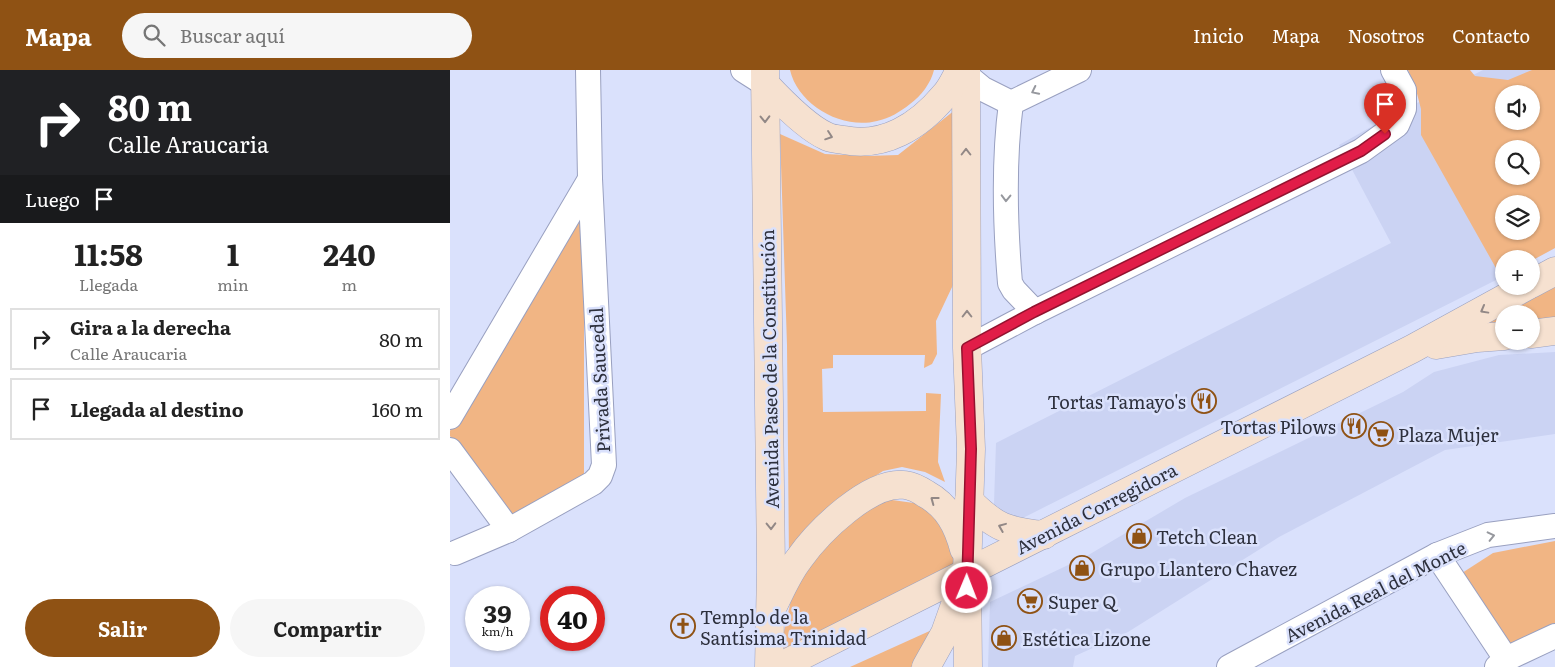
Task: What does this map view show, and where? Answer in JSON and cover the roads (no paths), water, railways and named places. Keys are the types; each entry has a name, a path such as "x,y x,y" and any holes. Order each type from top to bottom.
{"main road":[{"path":"758,75 781,102 803,121 826,136 859,143 892,137 920,122 964,72"},
{"path":"964,72 967,348 971,449 967,573 968,667"},
{"name":"Avenida Paseo de la Constitución","path":"758,75 771,612 769,667"},
{"name":"Avenida Corregidora","path":"1540,279 1555,271"},
{"name":"Avenida Corregidora","path":"779,667 1412,349 1511,295"},
{"name":"Avenida Corregidora","path":"1412,349 1495,337"},
{"path":"771,612 798,560 827,526 862,499 882,488 905,485 915,488 936,499 955,523 964,548 967,573 945,633 926,667"},
{"path":"969,502 983,516 1000,527 1021,533 1044,535"}],"street":[{"name":"Privada Saucedal","path":"455,553 509,530 593,483 600,476 604,465 590,179 588,70"},
{"path":"1011,103 1079,70"},
{"path":"967,348 1034,312 1361,151 1397,125 1404,109 1404,90 1393,70"},
{"path":"964,72 983,89 1011,103"},
{"path":"1011,103 1007,132 1005,223 1010,283 1034,312"},
{"path":"450,417 590,179"},
{"path":"450,450 509,530"},
{"name":"Avenida Real del Monte","path":"1229,667 1437,555 1488,535 1555,526"},
{"path":"1437,555 1501,663 1555,636"}],"place":[{"name":"Tortas Tamayo's","path":"1204,401"},
{"name":"Tortas Pilows","path":"1354,426"},
{"name":"Plaza Mujer","path":"1381,434"},
{"name":"Tetch Clean","path":"1139,536"},
{"name":"Grupo Llantero Chavez","path":"1082,568"},
{"name":"Super Q","path":"1030,601"},
{"name":"Templo de la Santísima Trinidad","path":"683,626"},
{"name":"Estética Lizone","path":"1004,638"}]}
